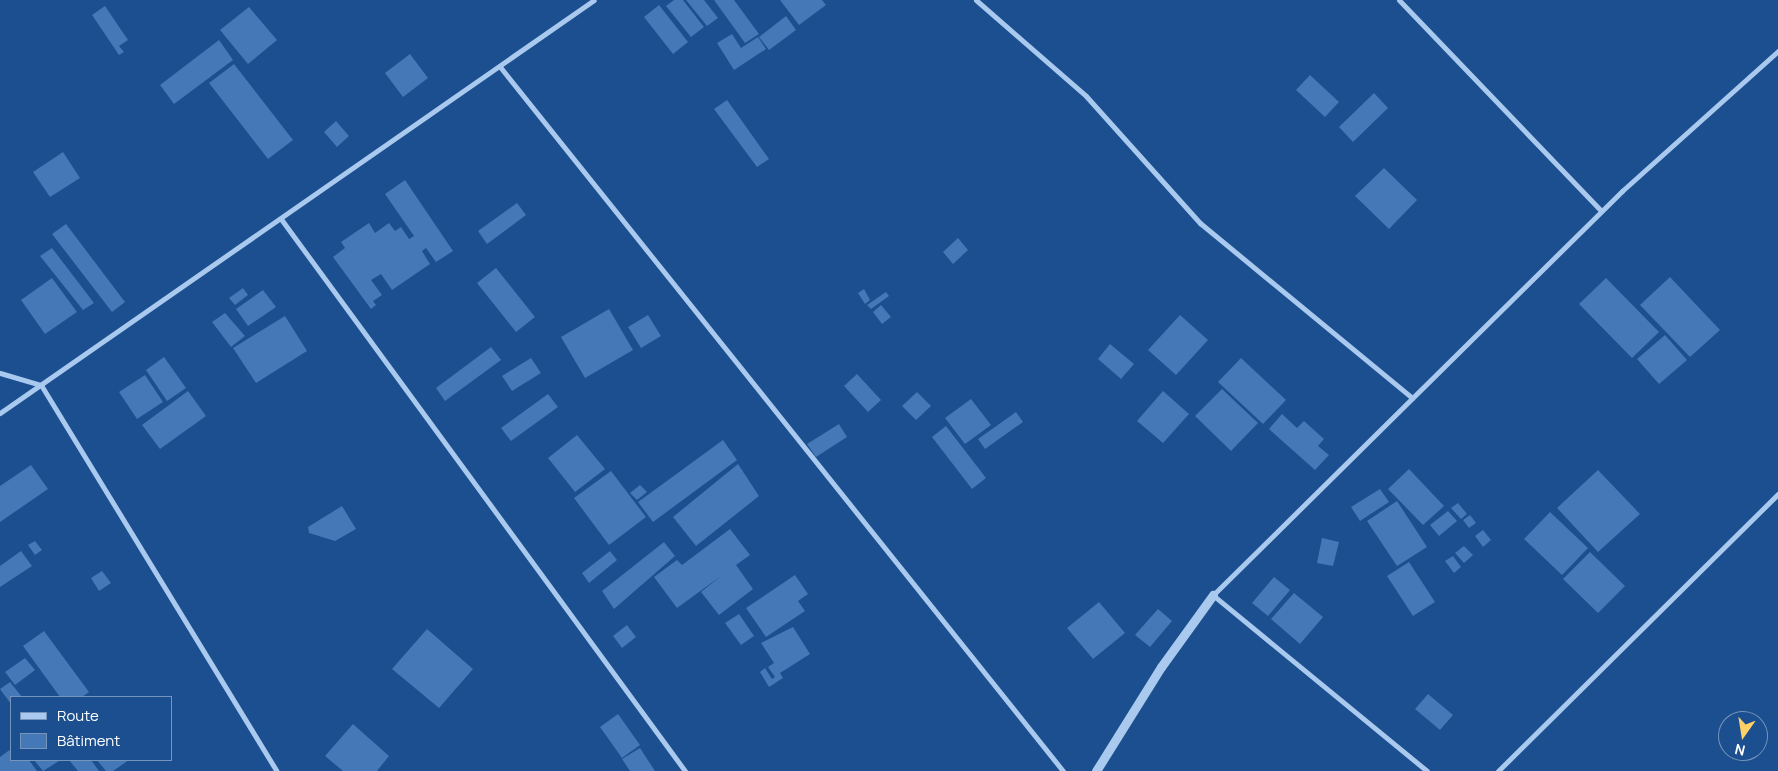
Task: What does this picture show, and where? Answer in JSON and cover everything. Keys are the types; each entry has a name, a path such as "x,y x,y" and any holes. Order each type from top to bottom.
{"street":[{"path":"0,413 500,68 594,0"},
{"path":"976,0 1086,96 1200,223 1412,398"},
{"path":"1399,0 1601,211"},
{"path":"1096,771 1161,667 1213,595 1601,211 1778,51"},
{"path":"500,68 1063,771"},
{"path":"281,218 686,771"},
{"path":"0,373 41,385 277,771"},
{"path":"1498,771 1778,494"},
{"path":"1213,595 1427,771"}],"building":[{"path":"674,0 683,0 704,27 691,37 666,6"},
{"path":"686,0 704,0 718,18 707,26"},
{"path":"714,0 734,0 759,34 745,43"},
{"path":"780,0 822,0 826,5 799,25"},
{"path":"659,5 688,42 673,54 644,17"},
{"path":"105,6 128,40 119,46 124,52 119,55 92,15"},
{"path":"249,7 277,40 248,64 220,30"},
{"path":"786,16 796,30 769,50 759,37"},
{"path":"732,34 741,48 758,37 766,49 734,70 717,43"},
{"path":"219,40 233,60 174,104 160,85"},
{"path":"410,54 428,78 403,97 385,73"},
{"path":"234,64 293,140 268,159 209,83"},
{"path":"1310,75 1339,102 1325,117 1296,90"},
{"path":"1374,93 1388,108 1353,142 1339,127"},
{"path":"727,100 769,159 757,167 714,109"},
{"path":"336,121 349,136 337,147 324,132"},
{"path":"63,152 80,178 50,197 33,172"},
{"path":"1384,168 1417,200 1389,229 1355,196"},
{"path":"405,180 453,251 436,262 426,248 422,251 430,264 392,290 381,274 371,280 382,295 373,301 376,305 371,309 333,257 345,248 341,242 369,223 375,233 389,223 395,231 401,227 409,239 414,236 385,194"},
{"path":"517,203 526,215 487,244 478,231"},
{"path":"66,224 125,302 112,312 52,234"},
{"path":"958,238 968,250 953,264 943,252"},
{"path":"52,248 94,303 83,310 40,256"},
{"path":"496,268 535,317 516,332 477,283"},
{"path":"1670,277 1720,330 1690,357 1640,305"},
{"path":"52,278 77,312 45,334 21,300"},
{"path":"1606,278 1659,332 1632,358 1579,304"},
{"path":"243,288 248,295 235,305 229,298"},
{"path":"864,289 870,300 865,304 858,293"},
{"path":"263,290 276,307 248,326 236,309"},
{"path":"886,292 889,296 871,309 867,305"},
{"path":"881,305 891,317 882,324 873,312"},
{"path":"609,309 633,350 585,378 561,337"},
{"path":"225,313 245,336 231,347 212,322"},
{"path":"648,315 661,336 641,348 628,327"},
{"path":"1180,315 1208,340 1176,375 1148,350"},
{"path":"285,316 307,351 256,383 233,348"},
{"path":"1665,335 1687,360 1659,384 1637,359"},
{"path":"1110,344 1134,364 1121,379 1098,359"},
{"path":"491,347 501,360 445,401 436,388"},
{"path":"164,357 186,388 167,401 146,370"},
{"path":"531,358 541,373 512,391 502,376"},
{"path":"1241,358 1286,400 1263,424 1218,382"},
{"path":"857,374 881,400 868,412 844,386"},
{"path":"145,375 163,402 137,419 119,392"},
{"path":"1222,389 1258,423 1231,451 1195,416"},
{"path":"188,391 206,416 160,449 142,425"},
{"path":"1163,391 1189,414 1163,443 1137,421"},
{"path":"917,392 931,406 916,420 902,406"},
{"path":"548,394 558,407 511,441 501,428"},
{"path":"971,399 991,425 965,444 945,418"},
{"path":"1016,412 1023,422 985,449 978,439"},
{"path":"1282,414 1297,428 1304,421 1324,439 1318,446 1329,455 1315,470 1269,429"},
{"path":"839,424 847,437 816,457 807,444"},
{"path":"946,426 986,478 972,489 932,437"},
{"path":"577,435 605,469 575,492 548,458"},
{"path":"723,440 737,460 653,522 638,502"},
{"path":"738,464 759,496 696,546 673,517"},
{"path":"31,465 48,489 0,522 0,486"},
{"path":"1409,469 1444,506 1423,525 1388,489"},
{"path":"1598,470 1640,514 1598,552 1557,508"},
{"path":"611,471 646,517 609,545 574,498"},
{"path":"640,485 647,492 637,500 630,493"},
{"path":"1380,489 1389,502 1360,521 1351,507"},
{"path":"1397,501 1427,547 1397,566 1367,521"},
{"path":"1458,503 1467,514 1461,519 1451,508"},
{"path":"342,506 356,529 335,541 309,533 308,527"},
{"path":"1448,511 1457,521 1439,536 1430,525"},
{"path":"1550,512 1588,548 1562,575 1524,539"},
{"path":"1470,515 1476,523 1469,528 1463,520"},
{"path":"730,529 750,555 736,565 753,589 719,615 701,592 721,576 677,608 654,577 677,560 682,565"},
{"path":"1483,530 1491,540 1483,547 1475,536"},
{"path":"1322,538 1339,542 1333,566 1317,563"},
{"path":"35,541 42,550 35,555 28,545"},
{"path":"664,542 675,556 614,609 602,591"},
{"path":"1464,546 1473,555 1464,563 1455,553"},
{"path":"21,551 32,566 0,587 0,566"},
{"path":"610,551 617,560 589,583 582,573"},
{"path":"1590,552 1625,586 1598,613 1563,579"},
{"path":"1453,556 1461,567 1454,573 1445,561"},
{"path":"1409,562 1435,602 1413,616 1387,576"},
{"path":"102,571 111,583 99,591 91,578"},
{"path":"795,575 808,594 798,601 805,611 766,637 746,608"},
{"path":"1274,577 1290,590 1268,616 1252,603"},
{"path":"1294,593 1323,617 1300,644 1271,619"},
{"path":"1099,602 1125,633 1093,659 1067,628"},
{"path":"1158,609 1172,621 1150,647 1135,635"},
{"path":"739,614 754,636 741,645 725,623"},
{"path":"627,625 636,637 622,648 613,636"},
{"path":"793,627 810,654 780,673 783,678 769,687 760,672 765,668 772,679 775,677 768,667 774,663 761,643"},
{"path":"427,629 473,669 439,708 392,669"},
{"path":"44,631 89,692 83,696 59,696 23,646"},
{"path":"25,658 35,670 15,685 5,672"},
{"path":"10,682 21,696 10,696 10,703 0,689"},
{"path":"1428,694 1453,715 1440,730 1415,709"},
{"path":"618,714 640,745 622,758 600,727"},
{"path":"353,724 389,756 377,771 343,771 325,756"},
{"path":"640,748 655,771 630,771 622,759"},
{"path":"10,750 10,761 30,761 37,771 0,771 0,757"},
{"path":"35,761 59,761 43,771"},
{"path":"70,761 92,761 99,771 78,771"},
{"path":"98,761 128,761 113,771 106,771"}]}
